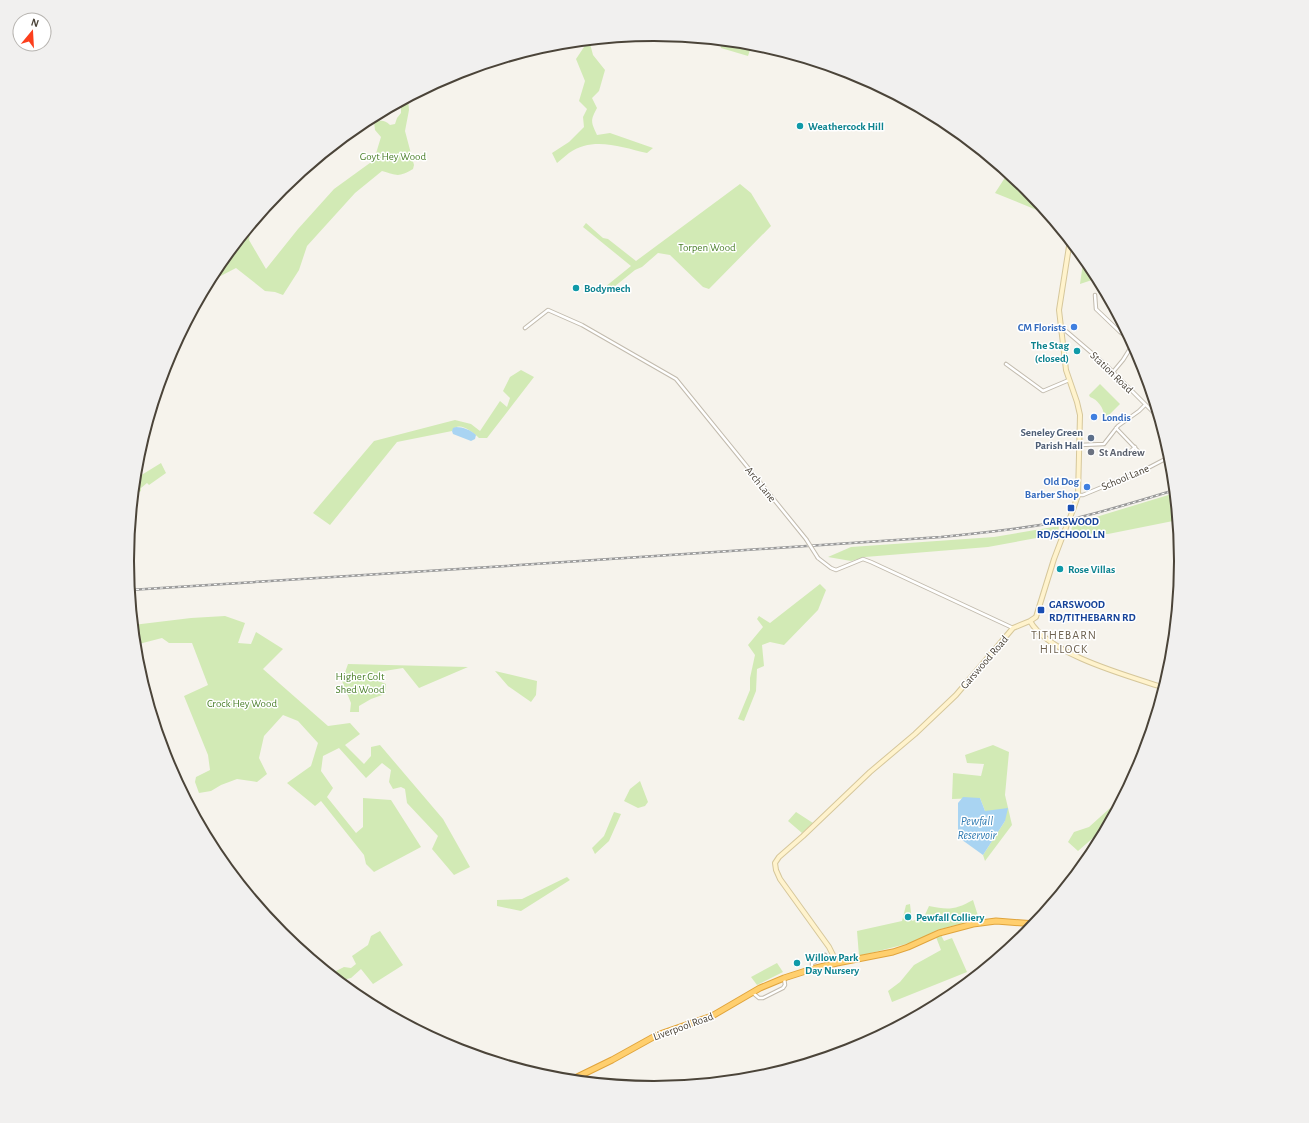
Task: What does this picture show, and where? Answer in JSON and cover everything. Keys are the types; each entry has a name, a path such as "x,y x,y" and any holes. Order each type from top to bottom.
{"highway":[{"name":"Liverpool Road","path":"581,1077 653,1037 712,1016 753,992 784,978 837,963 893,952 939,933 972,924 996,921 1029,923"}],"street":[{"path":"1069,247 1059,302 1059,310 1064,359 1069,380 1079,409 1080,445 1078,495 1054,559 1036,617 1030,621 1050,642 1081,659 1159,686"},
{"path":"1095,295 1097,315"},
{"path":"1096,309 1122,333"},
{"name":"Arch Lane","path":"525,328 548,310 582,325 676,379 806,539 818,558 831,568 836,570 863,560 871,562 1014,628"},
{"name":"Station Road","path":"1061,330 1066,331 1113,372 1152,410"},
{"path":"1113,372 1129,349"},
{"path":"1006,364 1043,391 1069,380"},
{"path":"1080,445 1104,444 1116,428 1145,405"},
{"path":"1116,428 1139,452"},
{"path":"1131,450 1135,447"},
{"name":"School Lane","path":"1078,495 1083,495 1148,468 1165,459"},
{"name":"Garswood Road","path":"837,963 829,947 780,879 775,863 779,857 870,772 915,734 956,695 1014,628 1030,621"},
{"name":"Liverpool Road","path":"812,969 812,963 824,956 821,954"},
{"path":"753,992 759,998 762,998 783,988 785,985 784,978"}],"green space":[{"path":"585,45 590,45 593,55 605,70 599,91 592,98 597,108 592,122 597,135 610,133 653,148 647,153 607,144 588,145 569,153 557,163 552,153 569,142 584,127 583,117 587,109 579,101 585,81 576,59"},
{"path":"720,45 750,50 748,56 721,48"},
{"name":"Goyt Hey Wood","path":"408,103 409,110 405,131 414,165 413,169 398,175 382,171 355,193 307,246 299,270 283,295 265,291 236,268 219,277 250,235 249,240 266,269 298,229 334,189 374,160 381,137 375,130 374,123 383,121 390,125 395,124 401,113 401,107"},
{"path":"1005,177 1040,211 995,193"},
{"name":"Torpen Wood","path":"740,184 751,193 771,226 709,289 703,287 670,255 658,253 642,267 635,270 609,291 605,287 631,266 583,227 586,223 603,238 608,239 636,261"},
{"path":"1083,266 1092,280 1080,284"},
{"path":"521,370 534,377 487,438 479,438 466,428 458,427 452,431 397,442 330,525 313,513 374,441 455,420 471,424 480,431 500,401 507,407 510,398 503,391 510,377"},
{"path":"1100,384 1120,404 1103,421 1103,410 1089,395"},
{"path":"161,463 166,473 149,485 147,483 138,493 141,475"},
{"path":"1171,494 1173,521 1108,534 1070,533 1073,524"},
{"path":"1059,526 1058,534 988,547 865,557 851,561 828,557 851,547 994,537"},
{"path":"820,584 826,590 818,610 784,645 770,642 762,645 764,666 757,669 756,691 744,721 738,719 750,690 750,678 755,655 748,645 763,627 757,619 759,616 770,623"},
{"name":"Crock Hey Wood","path":"225,616 245,623 238,643 251,644 256,632 283,649 263,669 328,726 350,723 360,734 345,745 364,764 371,756 371,747 380,745 443,819 470,867 454,875 432,849 438,836 407,803 405,789 401,787 393,789 389,782 391,770 382,763 366,778 339,748 323,756 321,771 333,788 327,797 356,833 363,827 363,798 391,800 421,847 374,872 366,864 364,855 321,801 315,806 287,783 311,766 318,743 298,721 283,715 264,736 259,758 267,774 257,782 237,779 221,785 211,791 199,793 195,782 196,777 210,770 208,755 184,696 208,685 192,643 169,643 162,638 141,644 138,624 191,618"},
{"name":"Higher Colt Shed Wood","path":"348,664 468,667 419,688 403,668 378,672 376,680 386,684 385,694 371,699 359,706 359,712 350,712 351,703 342,681"},
{"path":"495,671 537,681 536,695 531,702 508,686"},
{"path":"993,745 1009,752 1005,795 1012,825 985,861 983,855 1005,821 985,811 980,798 952,799 953,773 981,776 984,764 967,763 965,755"},
{"path":"640,781 648,802 645,806 638,808 624,801 630,789"},
{"path":"1115,804 1098,834 1078,851 1068,842 1074,832 1089,827"},
{"path":"614,812 621,814 609,841 595,854 592,848 604,836"},
{"path":"796,812 813,823 802,833 788,821"},
{"path":"567,877 570,880 521,911 497,906 497,900 522,899"},
{"path":"973,900 979,919 937,930 914,942 859,956 857,931 902,921 906,905 910,904 912,921 924,917 929,906 951,908 961,906"},
{"path":"380,931 403,965 373,984 361,969 351,978 345,979 335,972 344,967 351,968 356,964 352,956 368,945 371,936"},
{"path":"941,935 944,941 952,938 967,972 892,1002 888,991 900,982 914,965 941,950 936,937"},
{"path":"777,963 783,972 757,985 751,977"}],"water":[{"path":"453,428 464,428 472,432 476,435 475,439 471,441 453,434"},
{"name":"Pewfall Reservoir","path":"963,797 980,798 985,811 1008,808 1005,821 983,855 958,837 958,803"}],"railway":[{"path":"135,590 941,537 1017,529 1048,524 1105,511 1171,491"}],"place":[{"name":"Weathercock Hill","path":"800,126"},
{"name":"Bodymech","path":"576,288"},
{"name":"CM Florists","path":"1074,327"},
{"name":"The Stag (closed)","path":"1077,351"},
{"name":"Londis","path":"1094,417"},
{"name":"Seneley Green Parish Hall","path":"1091,438"},
{"name":"St Andrew","path":"1091,452"},
{"name":"Old Dog Barber Shop","path":"1087,487"},
{"name":"GARSWOOD RD/SCHOOL LN","path":"1071,508"},
{"name":"Rose Villas","path":"1060,569"},
{"name":"GARSWOOD RD/TITHEBARN RD","path":"1041,610"},
{"name":"Pewfall Colliery","path":"908,917"},
{"name":"Willow Park Day Nursery","path":"797,963"}],"district":[{"name":"TITHEBARN HILLOCK","path":"1064,642"}]}
